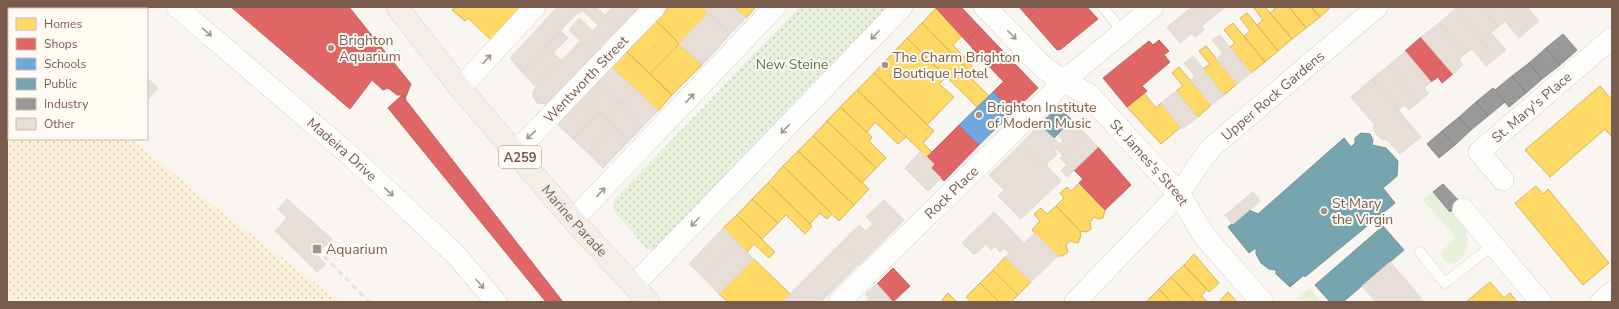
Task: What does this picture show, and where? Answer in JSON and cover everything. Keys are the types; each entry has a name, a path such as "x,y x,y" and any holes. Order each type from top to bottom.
{"main road":[{"name":"Marine Parade","path":"401,8 460,88 573,220 649,302"},
{"name":"St. James's Street","path":"988,8 1045,69 1088,94 1180,194 1206,237 1262,302"}],"street":[{"name":"Madeira Drive","path":"177,7 352,157 455,254 496,302"},
{"path":"460,88 536,7"},
{"name":"Wentworth Street","path":"514,150 532,135 656,7"},
{"path":"573,220 775,7"},
{"path":"634,285 902,7"},
{"name":"Rock Place","path":"839,302 1051,95 1062,80 1071,75 1153,7"},
{"name":"Upper Rock Gardens","path":"1075,302 1180,194 1201,161 1212,147 1377,7"},
{"name":"St. Mary's Place","path":"1503,180 1479,152 1612,38"},
{"path":"1463,209 1541,302"},
{"path":"1601,302 1612,292"}],"lane":[{"path":"1103,7 1123,32"},
{"path":"1420,252 1445,283 1493,245"}],"green space":[{"name":"New Steine","path":"800,7 894,7 659,250 647,249 614,211 614,200"},
{"path":"1433,192 1466,230 1468,240 1466,250 1462,258 1453,264 1445,262 1442,251 1455,239 1454,235 1423,200"},
{"path":"1310,288 1321,302 1296,300"}],"sand":[{"path":"7,53 8,140 132,140 206,200 340,302 16,302 7,293"}],"building: Homes":[{"path":"455,7 522,7 491,40 468,18 465,21 452,10"},
{"path":"669,7 702,7 730,34 702,65 656,21"},
{"path":"734,7 756,7 746,18"},
{"path":"1265,7 1292,39 1278,51 1257,25 1263,20 1254,8"},
{"path":"1274,7 1289,7 1306,28 1292,39 1270,13 1275,9"},
{"path":"1289,7 1311,7 1320,17 1306,28"},
{"path":"1311,7 1331,7 1320,17"},
{"path":"936,8 962,36 953,45 974,68 970,72 922,23"},
{"path":"1247,13 1278,51 1265,62 1244,36 1250,31 1240,18"},
{"path":"656,21 702,65 672,95 627,52"},
{"path":"922,23 968,70 966,73 989,96 977,107 907,38"},
{"path":"1233,23 1265,62 1251,73 1230,47 1235,43 1224,30"},
{"path":"907,38 946,77 939,84 954,97 927,125 874,73"},
{"path":"679,44 702,65 672,95 650,74"},
{"path":"1206,46 1237,84 1224,95 1203,69 1210,64 1199,51"},
{"path":"627,52 672,95 658,111 612,67"},
{"path":"1179,67 1211,105 1198,117 1176,91 1183,86 1172,73"},
{"path":"874,73 934,131 923,143 932,152 927,157 857,90"},
{"path":"1600,86 1612,100 1612,137 1605,129 1550,177 1525,150"},
{"path":"857,90 906,137 898,144 875,122 867,132 840,107"},
{"path":"1144,93 1156,108 1161,103 1181,127 1161,144 1127,107"},
{"path":"840,107 872,137 869,141 886,158 876,168 827,121"},
{"path":"827,121 876,168 862,183 813,136"},
{"path":"813,136 869,189 854,205 798,151"},
{"path":"798,151 854,205 839,221 783,166"},
{"path":"783,166 832,214 827,219 820,213 810,224 768,183"},
{"path":"768,183 812,226 805,234 786,215 778,223 752,199"},
{"path":"1079,183 1105,210 1103,218 1098,219 1094,217 1090,222 1091,229 1086,232 1080,231 1056,206 1064,198 1060,193 1067,187 1071,191"},
{"path":"1536,186 1543,194 1548,189 1609,263 1583,285 1515,203"},
{"path":"752,199 778,223 762,239 737,215"},
{"path":"1056,206 1080,231 1081,236 1078,243 1070,241 1066,245 1068,252 1062,256 1058,256 1032,230 1040,221 1034,214 1041,208 1047,214"},
{"path":"737,215 775,252 769,258 754,244 747,252 723,228"},
{"path":"1194,254 1219,283 1209,292 1184,265"},
{"path":"1005,257 1031,282 1018,295 993,270"},
{"path":"754,259 790,294 782,302 728,302 719,294"},
{"path":"1184,265 1207,289 1201,296 1208,302 1195,302 1171,277"},
{"path":"993,270 1018,295 1011,302 999,302 980,283"},
{"path":"1171,277 1195,302 1171,302 1159,289"},
{"path":"1490,282 1504,298 1510,293 1517,302 1466,302"},
{"path":"980,283 999,302 971,302 966,297"},
{"path":"1159,289 1171,302 1147,301"},
{"path":"1228,292 1237,302 1219,302"},
{"path":"948,293 957,302 944,302 942,300"}],"building: Shops":[{"path":"7,7 63,8 8,8 8,54"},
{"name":"Brighton Aquarium","path":"231,7 349,7 411,84 405,99 402,95 397,95 388,88 383,90 372,80 350,109"},
{"path":"935,7 961,7 980,27 967,42"},
{"path":"1019,7 1040,7 1028,17"},
{"path":"1040,7 1087,7 1098,19 1061,49 1057,50 1028,17"},
{"path":"980,27 998,46 983,60 967,42"},
{"path":"1421,37 1453,74 1442,83 1438,77 1431,82 1405,51"},
{"path":"1159,40 1169,51 1164,55 1170,62 1142,86 1147,91 1127,107 1103,78 1149,41 1153,45"},
{"path":"998,46 1018,67 1003,81 983,60"},
{"path":"1018,67 1038,88 1013,112 993,92"},
{"path":"402,95 563,302 546,302 388,108"},
{"path":"959,125 979,145 944,181 931,168 934,164 927,157"},
{"path":"1098,147 1131,185 1105,210 1079,183 1083,179 1074,170"},
{"path":"893,268 910,286 893,302 877,284"}],"building: Schools":[{"path":"993,92 1013,112 979,145 959,125"}],"building: Public":[{"path":"1058,107 1072,120 1053,139 1039,125"},
{"name":"St Mary the Virgin","path":"1361,133 1370,134 1373,140 1372,145 1386,148 1398,161 1397,176 1383,188 1395,203 1305,277 1304,275 1290,287 1276,274 1276,270 1269,269 1261,263 1256,254 1256,248 1249,253 1228,227 1249,210 1258,214 1344,138 1351,147 1355,143 1355,138"},
{"path":"1383,226 1404,250 1343,302 1330,302 1315,285"}],"building: Industry":[{"path":"1563,34 1577,50 1560,65 1546,48"},
{"path":"1546,48 1560,65 1542,79 1529,63"},
{"path":"1529,63 1542,79 1526,93 1512,76"},
{"path":"1512,76 1526,93 1509,107 1495,90"},
{"path":"1493,88 1505,102 1488,116 1476,102"},
{"path":"1476,102 1488,116 1471,130 1459,117"},
{"path":"1459,117 1471,130 1455,145 1442,131"},
{"path":"1442,131 1455,145 1439,158 1427,144"},
{"path":"1443,184 1461,203 1450,212 1433,192"}],"building: Other":[{"path":"558,7 571,7 578,13 565,26 552,13"},
{"path":"571,7 585,7 579,14"},
{"path":"585,7 596,7 619,28 605,42 593,31 598,25 582,10"},
{"path":"613,7 639,7 619,28 605,15"},
{"path":"702,7 734,7 746,18 730,34"},
{"path":"1192,7 1197,7 1208,21 1201,26 1204,30 1195,37 1192,33 1180,43 1167,27"},
{"path":"1197,7 1225,7 1208,21"},
{"path":"1457,7 1481,7 1498,27 1491,33 1506,50 1496,58 1455,9"},
{"path":"1481,7 1511,7 1529,29 1519,38 1505,21 1498,27"},
{"path":"1511,7 1527,7 1539,21 1529,29"},
{"path":"1455,9 1496,58 1486,66 1472,49 1465,54 1439,23"},
{"path":"552,13 565,26 522,72 510,58"},
{"path":"708,13 730,34 702,65 679,44"},
{"path":"579,18 605,42 594,54 569,30"},
{"path":"1439,23 1465,54 1459,60 1463,65 1453,74 1421,37"},
{"path":"561,31 568,38 553,53 561,60 536,87 522,72"},
{"path":"1220,35 1251,73 1237,84 1216,59 1223,53 1212,40"},
{"path":"580,41 594,54 548,104 537,103 533,97 533,91"},
{"path":"1405,51 1431,82 1424,88 1429,93 1419,102 1388,66"},
{"path":"1193,56 1224,95 1211,105 1190,80 1195,76 1184,63"},
{"path":"1388,66 1419,102 1409,110 1404,105 1398,110 1372,79"},
{"path":"612,67 658,111 643,126 598,82"},
{"path":"148,79 158,88 148,98"},
{"path":"1372,79 1421,137 1400,154 1387,140 1381,139 1374,131 1374,124 1351,97"},
{"path":"598,82 643,126 629,141 583,97"},
{"path":"598,82 605,89 590,104 583,97"},
{"path":"636,89 658,111 643,126 621,104"},
{"path":"1176,91 1198,117 1182,129 1161,103"},
{"path":"583,97 599,112 573,139 558,125"},
{"path":"621,104 643,126 629,141 607,120"},
{"path":"599,112 614,126 588,153 573,139"},
{"path":"1072,120 1085,133 1062,155 1056,148 1063,141 1058,135"},
{"path":"1039,125 1060,144 1054,150 1057,154 1043,168 1020,145"},
{"path":"614,126 629,141 603,168 588,153"},
{"path":"1085,133 1098,147 1067,177 1061,171 1067,165 1060,158"},
{"path":"1020,145 1043,168 1046,165 1061,181 1021,219 998,196 1004,190 989,175"},
{"path":"921,151 934,164 931,168 941,178 928,191 905,168"},
{"path":"1253,192 1260,201 1233,224 1225,215"},
{"path":"287,199 332,239 323,248 320,246 314,252 326,264 317,272 275,231 287,218 278,209"},
{"path":"884,200 904,220 859,265 839,245 859,225 866,231 873,224 866,217"},
{"path":"994,212 1017,236 1000,252 995,246 991,250 986,244 974,255 962,243"},
{"path":"723,228 738,243 704,278 689,264"},
{"path":"1035,233 1058,256 1031,282 1005,257 1009,253 1004,248 1017,236 1024,243"},
{"path":"738,243 754,259 719,294 704,278"},
{"path":"839,245 859,264 821,302 782,302"},
{"path":"1390,262 1424,302 1376,302 1362,286"},
{"path":"877,284 893,302 865,302 869,298 865,294"}],"railway":[{"path":"317,249 369,302"}],"place":[{"name":"Brighton Aquarium","path":"331,48"},
{"name":"The Charm Brighton Boutique Hotel","path":"885,65"},
{"name":"Brighton Institute of Modern Music","path":"979,115"},
{"name":"St Mary the Virgin","path":"1324,211"},
{"name":"Aquarium","path":"317,249"}]}
